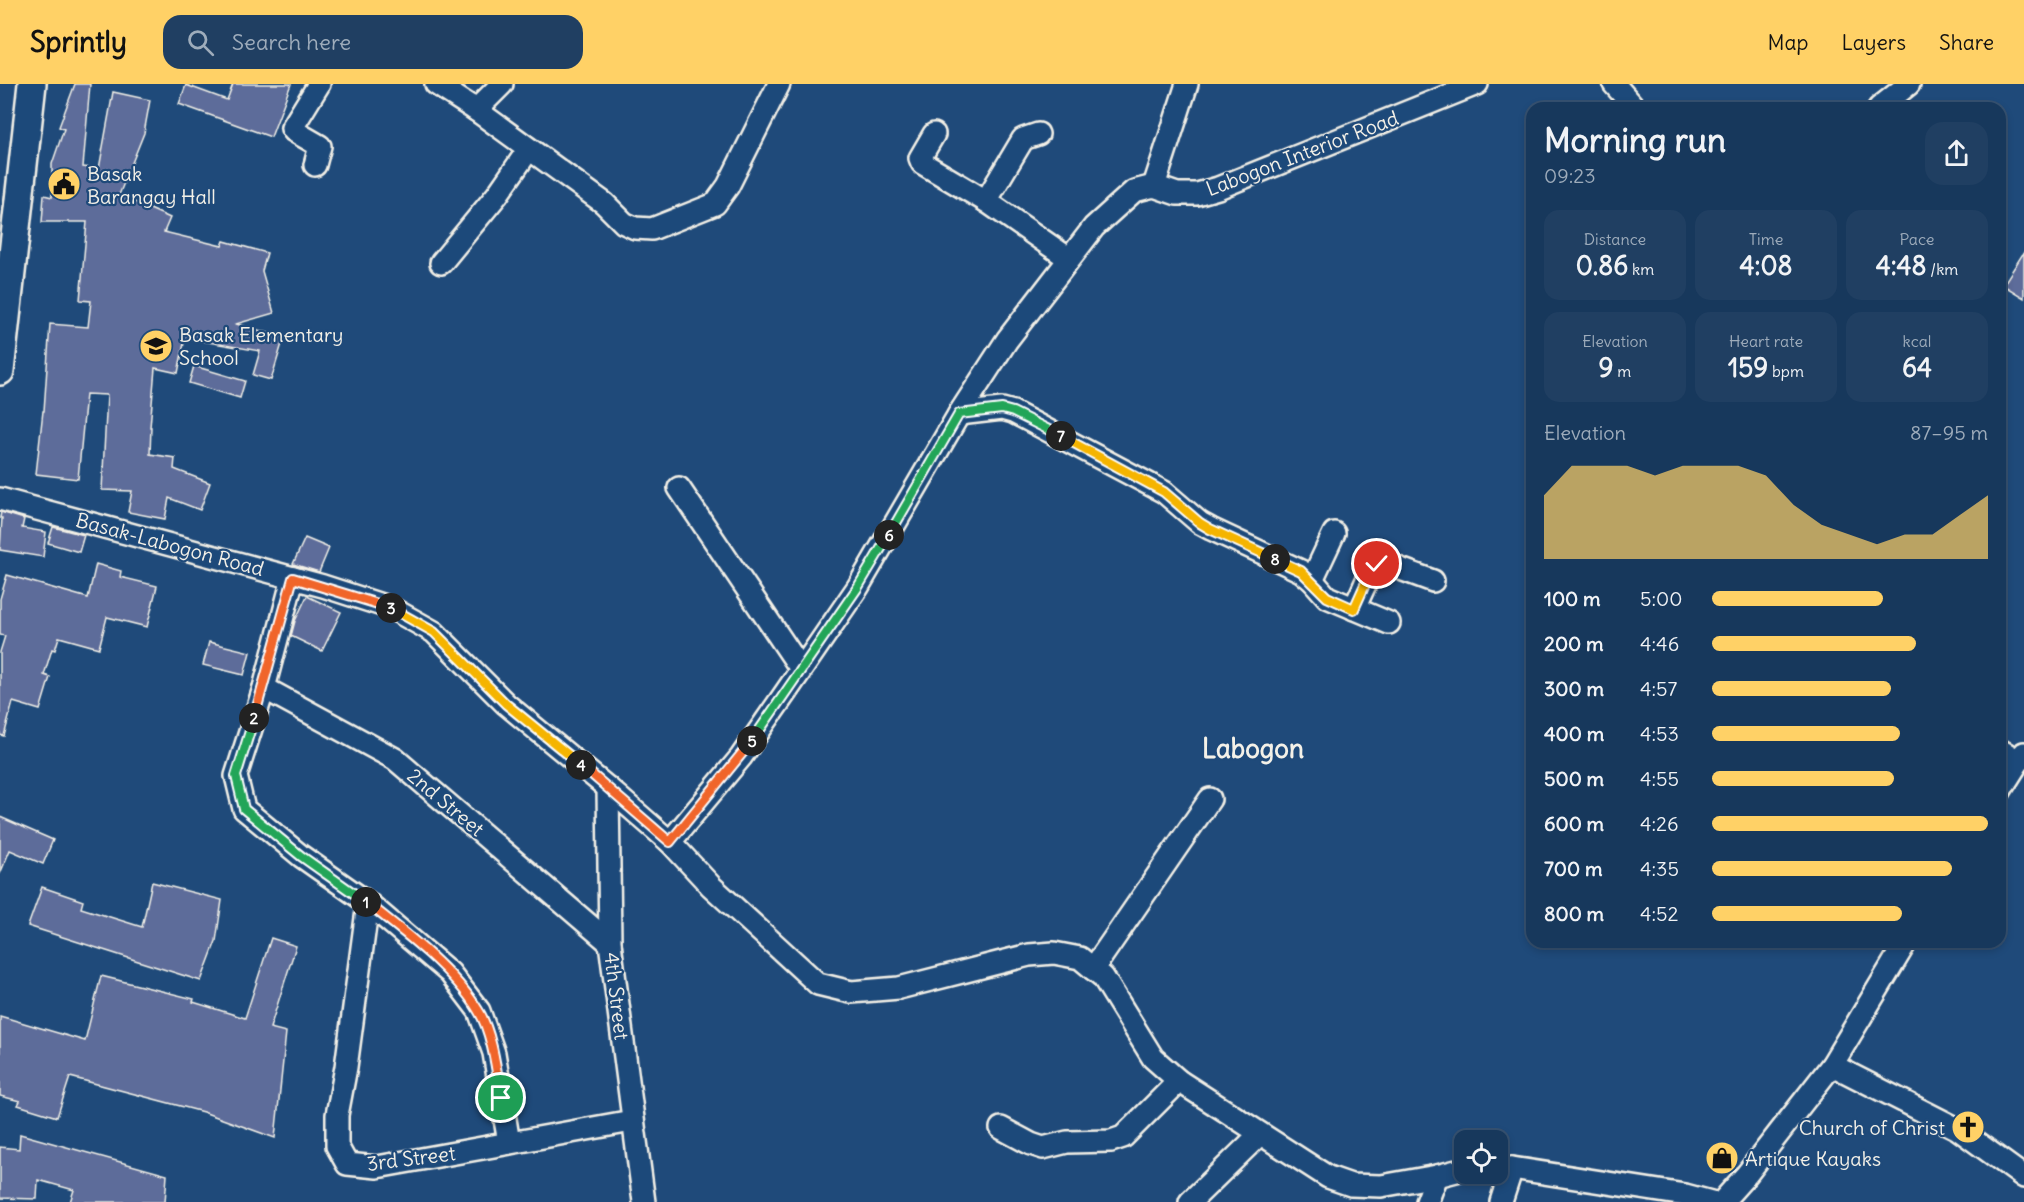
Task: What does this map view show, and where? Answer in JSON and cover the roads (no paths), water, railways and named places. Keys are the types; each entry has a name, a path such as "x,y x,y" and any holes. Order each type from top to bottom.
{"main road":[{"path":"0,371 32,84"}],"street":[{"path":"315,165 320,146 294,132 292,128 318,84"},
{"path":"436,84 476,110 604,203 624,223 635,228 652,230 715,204 728,186 779,84"},
{"path":"476,110 502,84"},
{"path":"670,842 741,757 858,587 959,414 1007,340 1094,227 1134,191 1154,186 1187,84"},
{"path":"1614,84 1630,102"},
{"path":"1886,102 1909,84"},
{"name":"Labogon Interior Road","path":"1154,186 1177,194 1197,194 1218,188 1466,86"},
{"path":"934,134 920,158 922,162 986,201 1068,258"},
{"path":"986,201 1023,140 1038,134"},
{"path":"441,263 497,195 530,149"},
{"path":"959,414 1002,409 1013,412 1164,492 1210,529 1301,571 1327,597 1389,624"},
{"path":"679,488 801,669"},
{"name":"Basak-Labogon Road","path":"0,499 293,578 391,608 434,632 506,704 670,842 711,886 818,984 851,992 899,988 1021,957 1054,953 1080,958 1103,977 1153,1058 1179,1082 1328,1178 1347,1194 1454,1172"},
{"path":"1312,580 1334,533"},
{"path":"1354,609 1372,569 1377,564 1387,564 1433,581"},
{"path":"293,578 264,688 236,776 244,809 301,856 368,903 450,973 479,1011 494,1053 509,1143"},
{"name":"2nd Street","path":"264,688 396,759 610,943"},
{"path":"2006,752 2021,757 2006,781"},
{"name":"4th Street","path":"608,788 610,943 644,1202"},
{"path":"1093,969 1210,799"},
{"name":"3rd Street","path":"368,903 346,1067 337,1115 337,1146 347,1164 377,1167 632,1121"},
{"path":"1722,1202 1747,1174 1832,1065 1902,948"},
{"path":"1832,1065 1958,1129 2024,1177"},
{"path":"1001,1128 1031,1144 1044,1148 1067,1142 1111,1141 1123,1137 1179,1082"},
{"path":"1190,1202 1260,1134"},
{"path":"1508,1168 1685,1195 1711,1202"},
{"path":"1427,1202 1437,1176"},
{"path":"1501,1202 1503,1184"}],"place":[{"name":"Basak Barangay Hall","path":"64,184"},
{"name":"Basak Elementary School","path":"156,346"},
{"name":"Church of Christ","path":"1968,1127"},
{"name":"Artique Kayaks","path":"1722,1158"}],"district":[{"name":"Labogon","path":"1253,748"}]}
